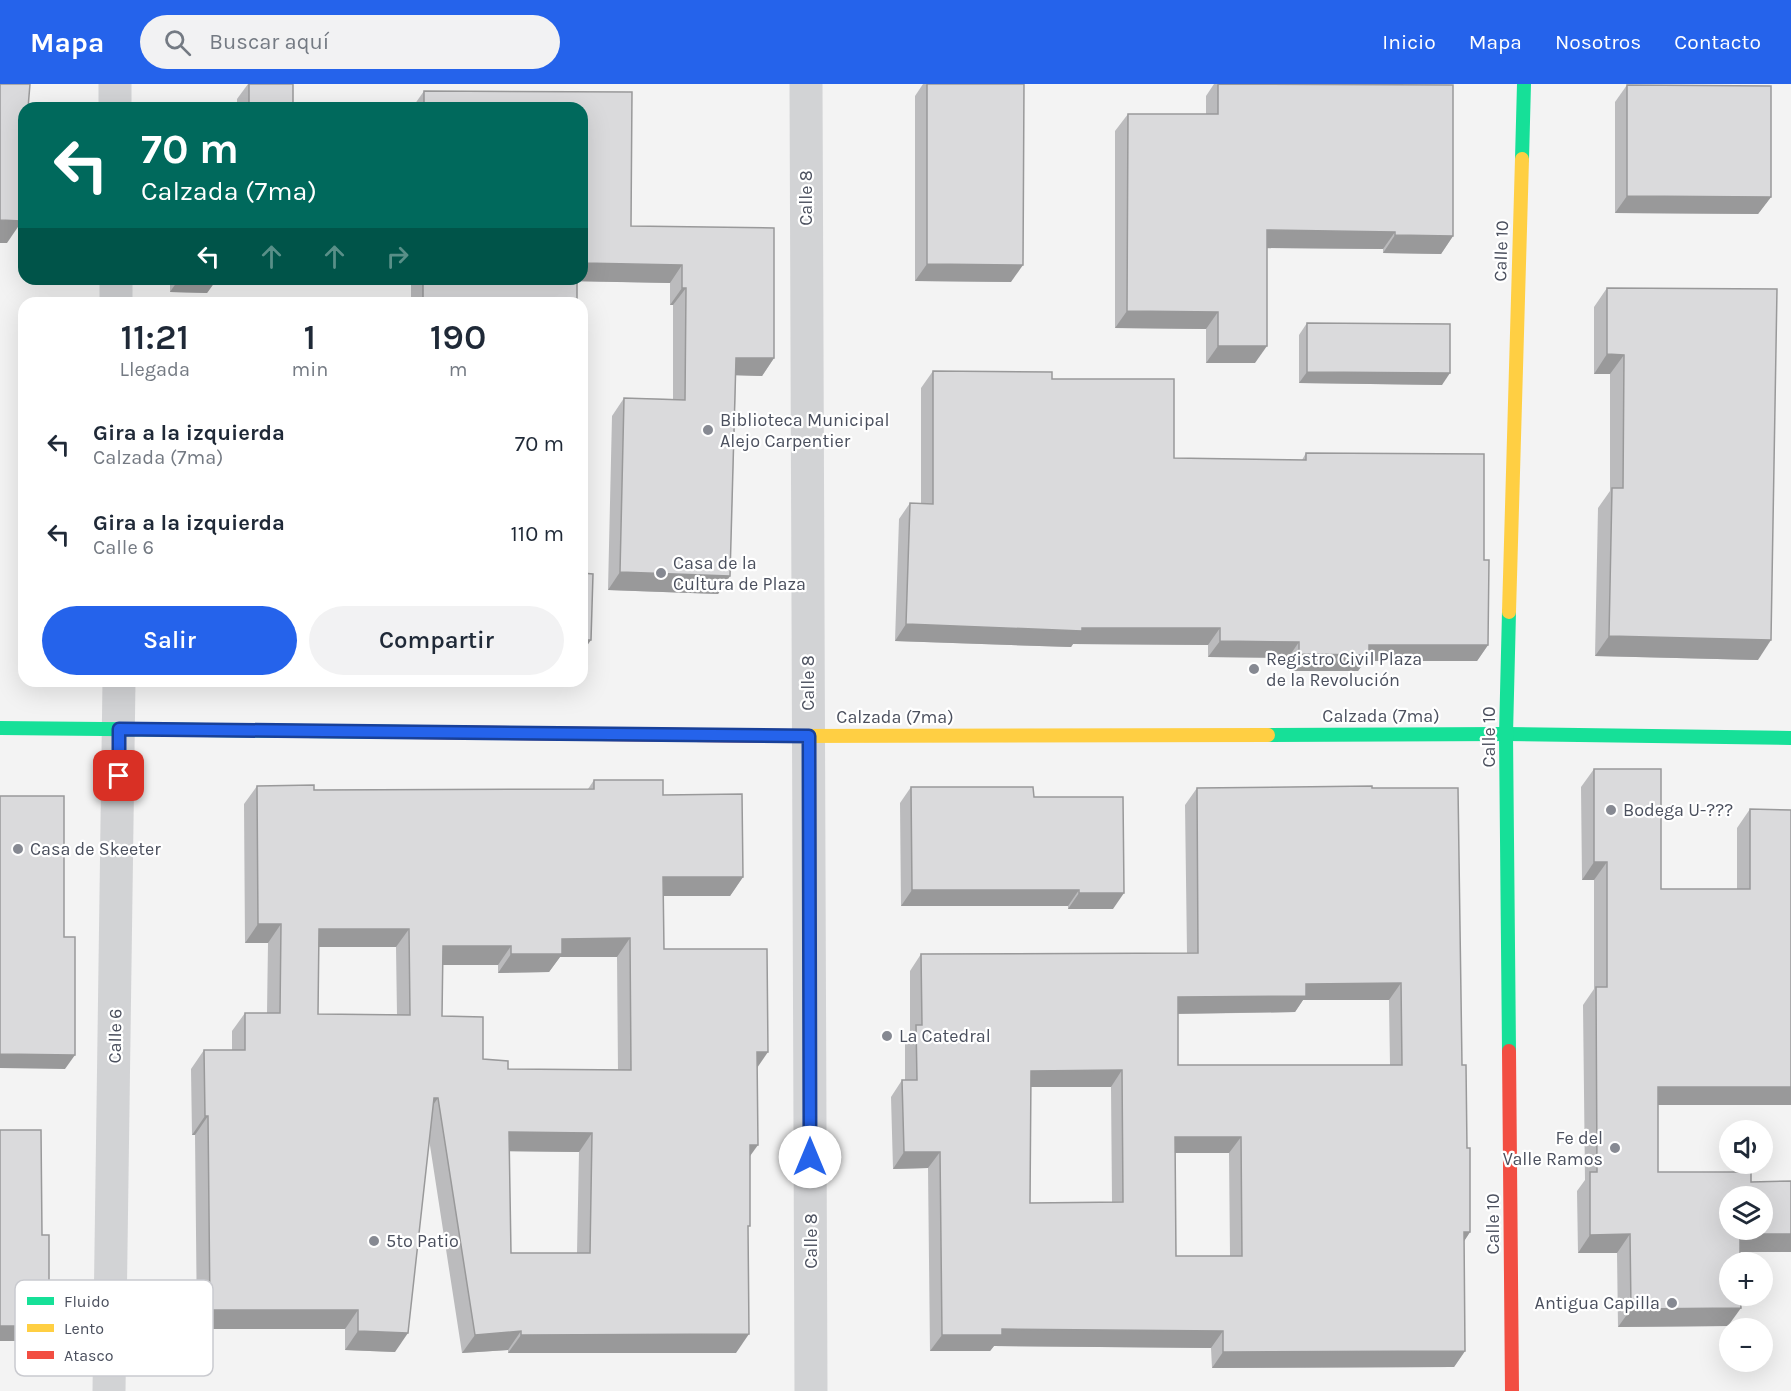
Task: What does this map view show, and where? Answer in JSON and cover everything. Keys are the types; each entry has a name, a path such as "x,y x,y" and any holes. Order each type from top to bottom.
{"main road":[{"name":"Calle 10","path":"1512,1391 1506,734 1524,84"},
{"name":"Calzada (7ma)","path":"0,728 809,736 1506,734 1791,738"}],"street":[{"path":"115,84 115,102"},
{"name":"Calle 8","path":"806,84 811,1391"},
{"name":"Calle 6","path":"111,1280 119,687"},
{"name":"Calle 6","path":"109,1376 109,1391"}],"building":[{"path":"0,84 30,84 28,102 18,102 18,221 0,220"},
{"path":"249,84 293,84 293,102 249,102"},
{"path":"927,84 1024,84 1023,265 927,264"},
{"path":"1218,84 1453,85 1453,236 1395,235 1395,232 1267,230 1267,346 1218,346 1218,312 1127,311 1128,114 1218,114"},
{"path":"1627,85 1771,86 1771,197 1627,196"},
{"path":"424,91 632,92 631,226 774,228 774,358 736,358 730,576 620,572 624,398 685,400 686,288 682,288 682,265 588,263 588,102 424,102"},
{"path":"423,285 577,285 577,297 423,297"},
{"path":"1607,288 1777,289 1771,640 1609,636 1612,488 1623,488 1624,355 1607,354"},
{"path":"1307,323 1450,324 1450,373 1307,372"},
{"path":"933,371 1052,372 1052,379 1174,379 1174,458 1306,460 1306,453 1484,454 1484,560 1489,560 1488,645 1369,645 1369,655 1299,654 1299,642 1220,641 1220,628 1082,628 1082,631 906,624 910,503 933,504"},
{"path":"588,574 593,574 591,640 588,640"},
{"path":"1594,769 1661,769 1661,889 1750,889 1750,809 1791,810 1791,1087 1658,1087 1658,1172 1751,1174 1751,1182 1791,1181 1791,1234 1773,1234 1773,1186 1719,1186 1719,1240 1740,1240 1740,1252 1719,1252 1719,1306 1741,1306 1741,1308 1631,1309 1630,1234 1590,1235 1590,1172 1597,1172 1596,987 1607,987 1607,862 1594,862"},
{"path":"594,780 663,780 663,795 742,794 743,877 663,877 664,949 767,949 768,1052 757,1052 758,1145 750,1145 749,1334 521,1335 521,1331 475,1335 438,1098 434,1098 408,1333 358,1331 358,1310 213,1310 213,1280 210,1280 208,1116 205,1116 204,1050 245,1050 245,1013 280,1013 281,924 258,924 257,786 314,785 314,790 594,789","holes":["319,929 409,929 410,1015 318,1014","630,938 631,1070 508,1069 508,1061 483,1059 483,1017 442,1016 443,946 511,946 511,954 562,954 562,939","509,1132 592,1133 590,1253 511,1253"]},
{"path":"1372,786 1372,788 1458,788 1462,1065 1466,1065 1467,1148 1470,1148 1470,1232 1464,1232 1465,1351 1223,1352 1223,1331 1002,1329 1002,1335 942,1335 940,1152 904,1152 902,1080 917,1080 916,1025 922,1025 921,954 1198,953 1197,788","holes":["1401,983 1402,1065 1178,1065 1178,997 1306,996 1306,984","1122,1070 1123,1202 1030,1203 1031,1071","1175,1137 1241,1137 1242,1256 1176,1256"]},
{"path":"911,787 1033,787 1034,797 1123,797 1124,893 1079,893 1079,890 912,890"},
{"path":"0,796 64,796 64,937 75,937 75,1055 0,1054"},
{"path":"0,1130 41,1130 42,1235 49,1235 49,1280 15,1280 15,1326 0,1326"}],"traffic: fast":[{"path":"1522,159 1524,84"},
{"path":"1509,612 1506,734 1509,1051"},
{"path":"0,728 411,732"},
{"path":"1268,735 1506,734 1791,738"}],"traffic: slow":[{"path":"1509,612 1522,159"},
{"path":"793,736 1268,735"}],"traffic: jam":[{"path":"411,732 793,736"},
{"path":"1509,1051 1512,1391"}],"place":[{"name":"Biblioteca Municipal Alejo Carpentier","path":"708,430"},
{"name":"Casa de la Cultura de Plaza","path":"661,573"},
{"name":"Registro Civil Plaza de la Revolución","path":"1254,669"},
{"name":"Bodega U-???","path":"1611,810"},
{"name":"Casa de Skeeter","path":"18,849"},
{"name":"La Catedral","path":"887,1036"},
{"name":"Fe del Valle Ramos","path":"1615,1148"},
{"name":"5to Patio","path":"374,1241"},
{"name":"Antigua Capilla","path":"1672,1303"}],"route":[{"path":"119,776 119,729 809,736 810,1157"}]}
